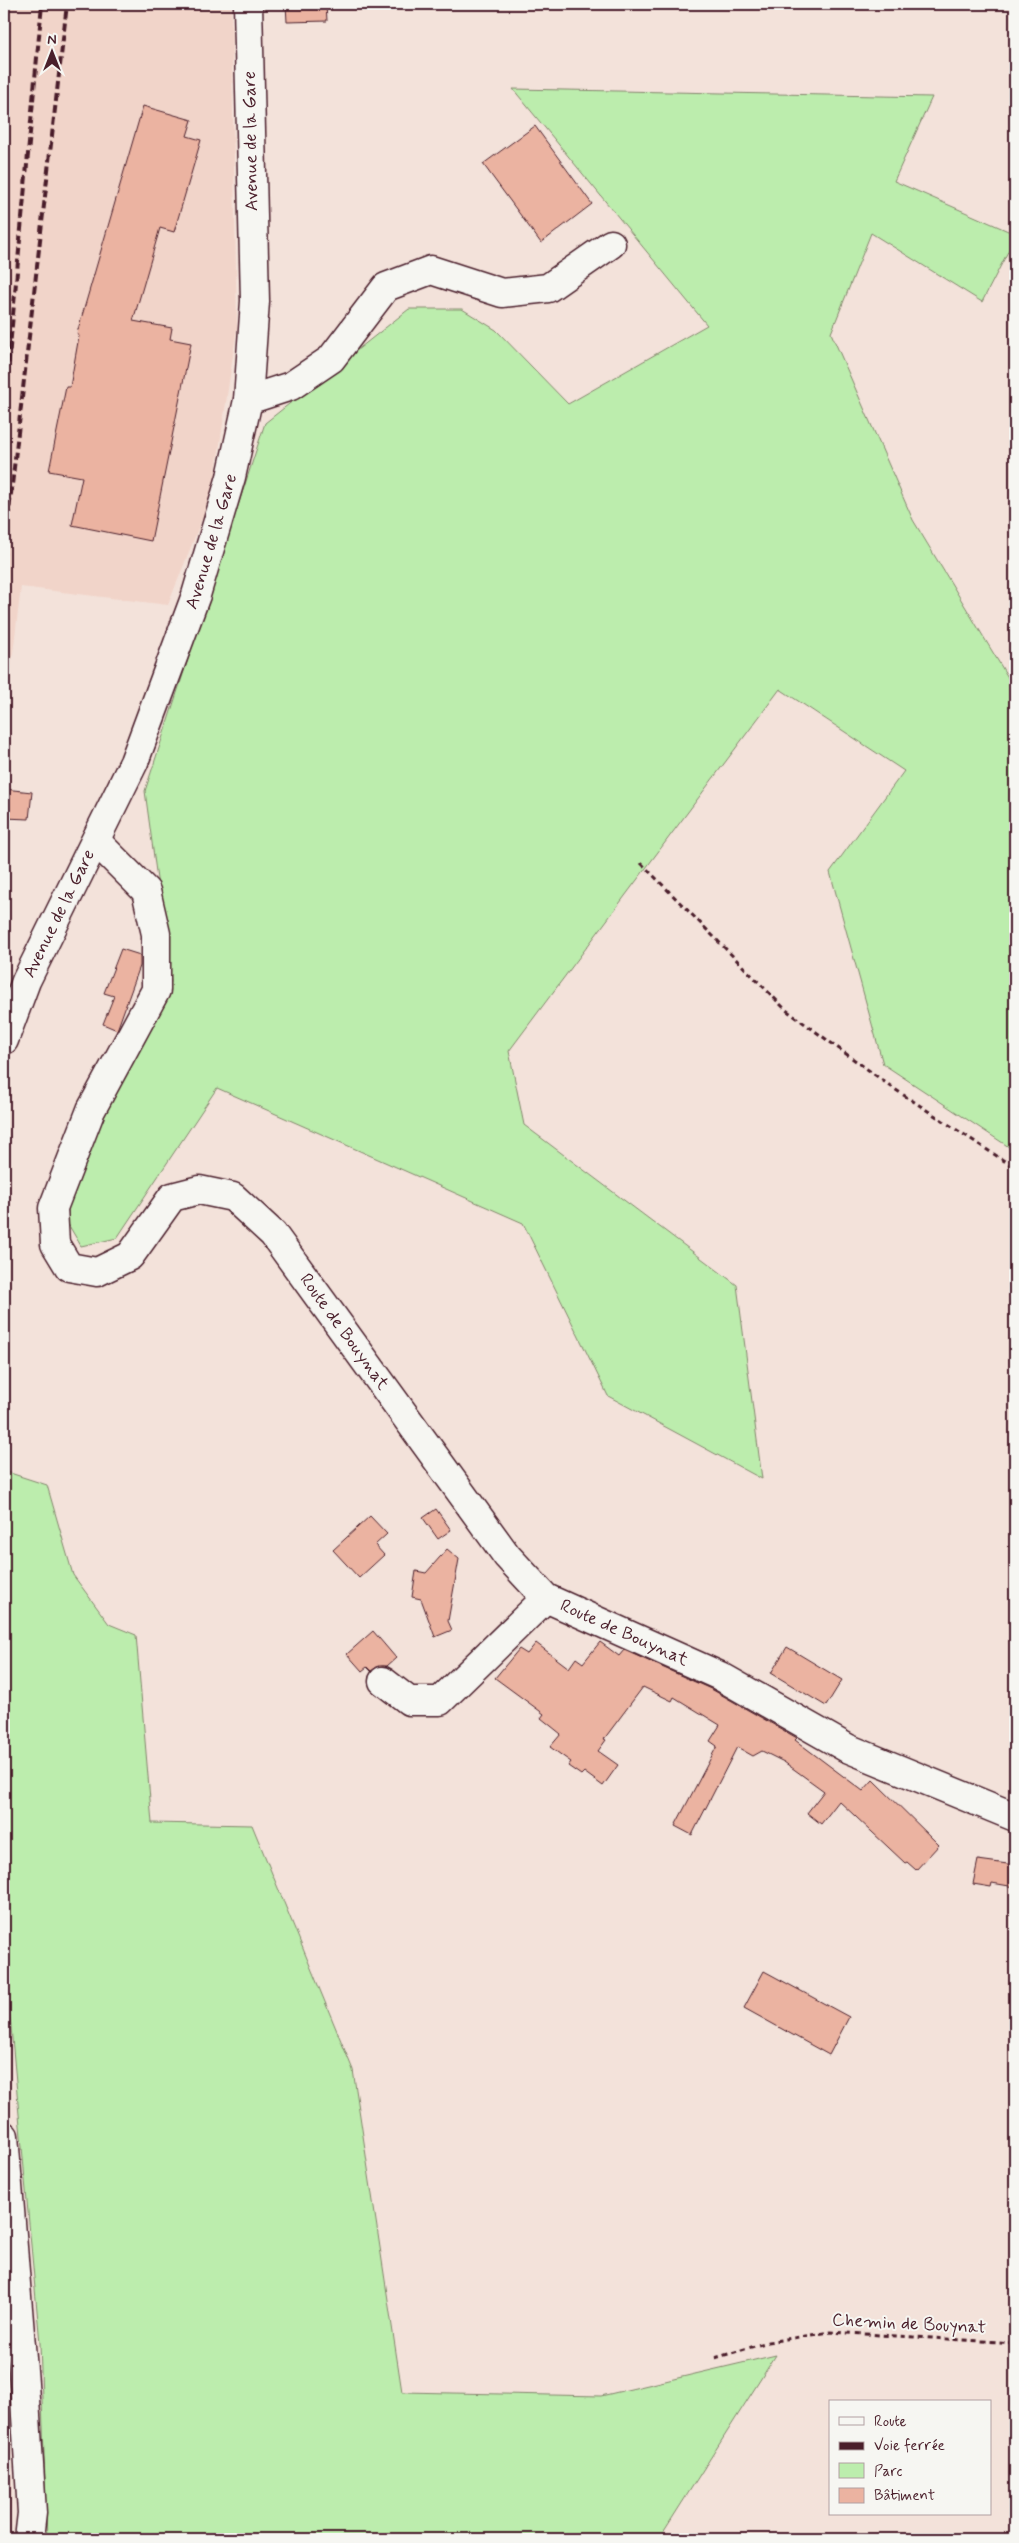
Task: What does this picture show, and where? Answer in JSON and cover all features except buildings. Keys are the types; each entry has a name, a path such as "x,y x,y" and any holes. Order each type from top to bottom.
{"street":[{"name":"Avenue de la Gare","path":"4,1040 26,981 134,762 196,595 231,477 248,400 255,301 248,4"},
{"path":"248,400 291,386 331,359 386,288 431,270 502,293 548,288 611,244"},
{"name":"Route de Bouynat","path":"96,841 146,891 156,934 156,990 91,1110 53,1208 55,1244 69,1267 97,1272 130,1256 172,1197 199,1190 233,1197 273,1234 507,1556 546,1598 720,1676 847,1748 1015,1817"},
{"path":"383,1681 409,1701 440,1701 546,1598"},
{"path":"4,2136 32,2512 29,2539"}],"path":[{"path":"641,863 786,1010 893,1088 1015,1168"},
{"name":"Chemin de Bouynat","path":"715,2358 768,2342 830,2332 1015,2343"}],"shaded area":[{"path":"4,4 231,4 237,328 213,491 168,605 21,587 4,726"},
{"path":"4,2379 12,2472 10,2539 4,2539"}],"green space":[{"path":"513,89 932,97 894,181 1015,234 1015,238 982,302 871,233 831,333 913,520 1015,689 1015,1151 883,1064 830,872 904,771 780,689 509,1051 524,1125 737,1285 762,1479 608,1396 523,1223 217,1088 117,1238 81,1246 68,1224 69,1187 171,982 145,791 265,423 409,309 462,309 496,330 568,404 707,325"},
{"path":"4,1471 47,1485 73,1575 109,1624 136,1635 152,1823 252,1825 353,2070 402,2392 601,2396 776,2355 659,2539 47,2539 40,2343 4,1951"}],"railway":[{"path":"4,411 42,4"},
{"path":"4,555 67,4"}]}
